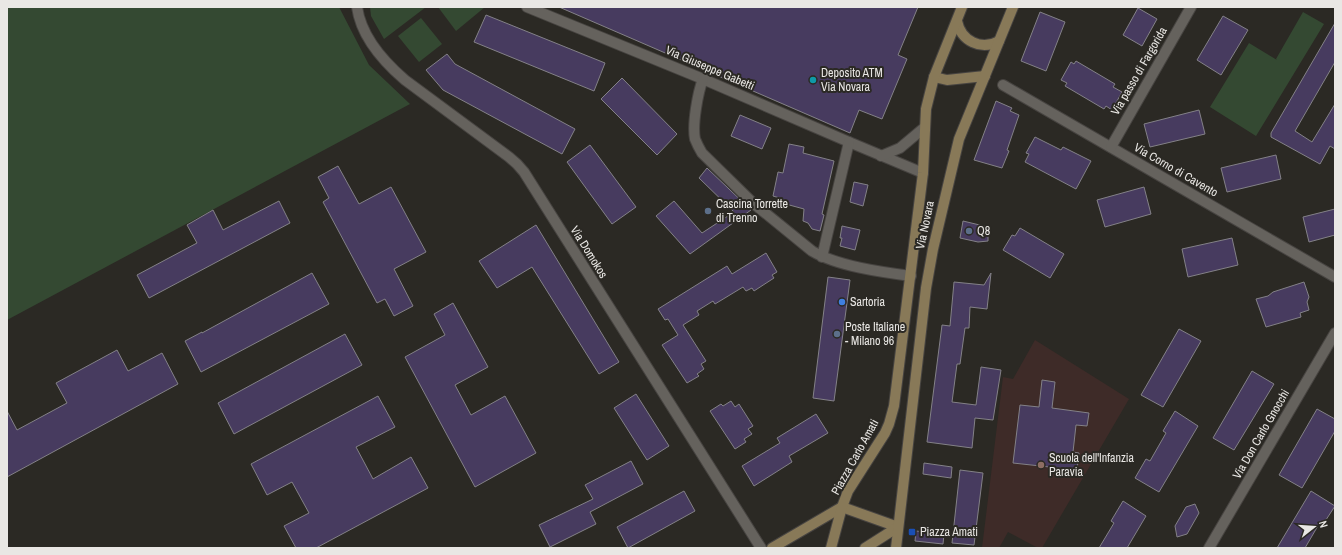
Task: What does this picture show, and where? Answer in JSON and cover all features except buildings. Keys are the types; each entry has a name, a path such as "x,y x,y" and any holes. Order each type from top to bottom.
{"street":[{"name":"Via Domokos","path":"357,7 359,19 370,40 380,55 395,71 509,157 524,172 761,548"},
{"name":"Via Giuseppe Gabetti","path":"527,7 703,79 923,173"},
{"name":"Via Novara","path":"896,396 923,173 926,110 934,77 962,7"},
{"name":"Via Novara","path":"898,527 926,288 933,249 959,139 1013,7"},
{"name":"Via passo di Fargorida","path":"1111,147 1191,7"},
{"path":"957,22 958,30 964,37 974,43 987,46 999,40"},
{"path":"934,77 947,80 985,76"},
{"path":"703,79 699,91 694,128 695,139 702,153 754,203 812,251 822,257 911,276"},
{"name":"Via Corno di Cavento","path":"1003,85 1335,277"},
{"path":"882,156 900,148 925,127"},
{"path":"822,257 849,142"},
{"name":"Via Don Carlo Gnocchi","path":"1209,548 1335,333"},
{"name":"Piazza Carlo Amati","path":"831,548 848,491 887,429 896,396"},
{"name":"Piazza Carlo Amati","path":"842,507 898,527"},
{"name":"Piazza Carlo Amati","path":"772,548 842,507"},
{"path":"864,548 898,527"},
{"path":"896,548 898,527"}],"shaded area":[{"name":"Scuola dell'Infanzia Paravia","path":"1035,340 1129,399 1042,548 1038,548 1008,532 999,548 982,548 1003,377 1013,379"}],"green space":[{"path":"7,7 339,7 369,65 410,104 7,320"},
{"path":"370,7 426,7 384,39 371,16"},
{"path":"438,7 485,7 456,31"},
{"path":"1303,12 1324,24 1256,136 1210,107 1249,43 1277,60 1276,59"},
{"path":"421,18 442,44 419,62 398,36"}],"place":[{"name":"Deposito ATM Via Novara","path":"813,80"},
{"name":"Cascina Torrette di Trenno","path":"708,211"},
{"name":"Q8","path":"969,231"},
{"name":"Sartoria","path":"842,302"},
{"name":"Poste Italiane - Milano 96","path":"837,334"},
{"name":"Scuola dell'Infanzia Paravia","path":"1041,465"},
{"name":"Piazza Amati","path":"912,532"}]}
